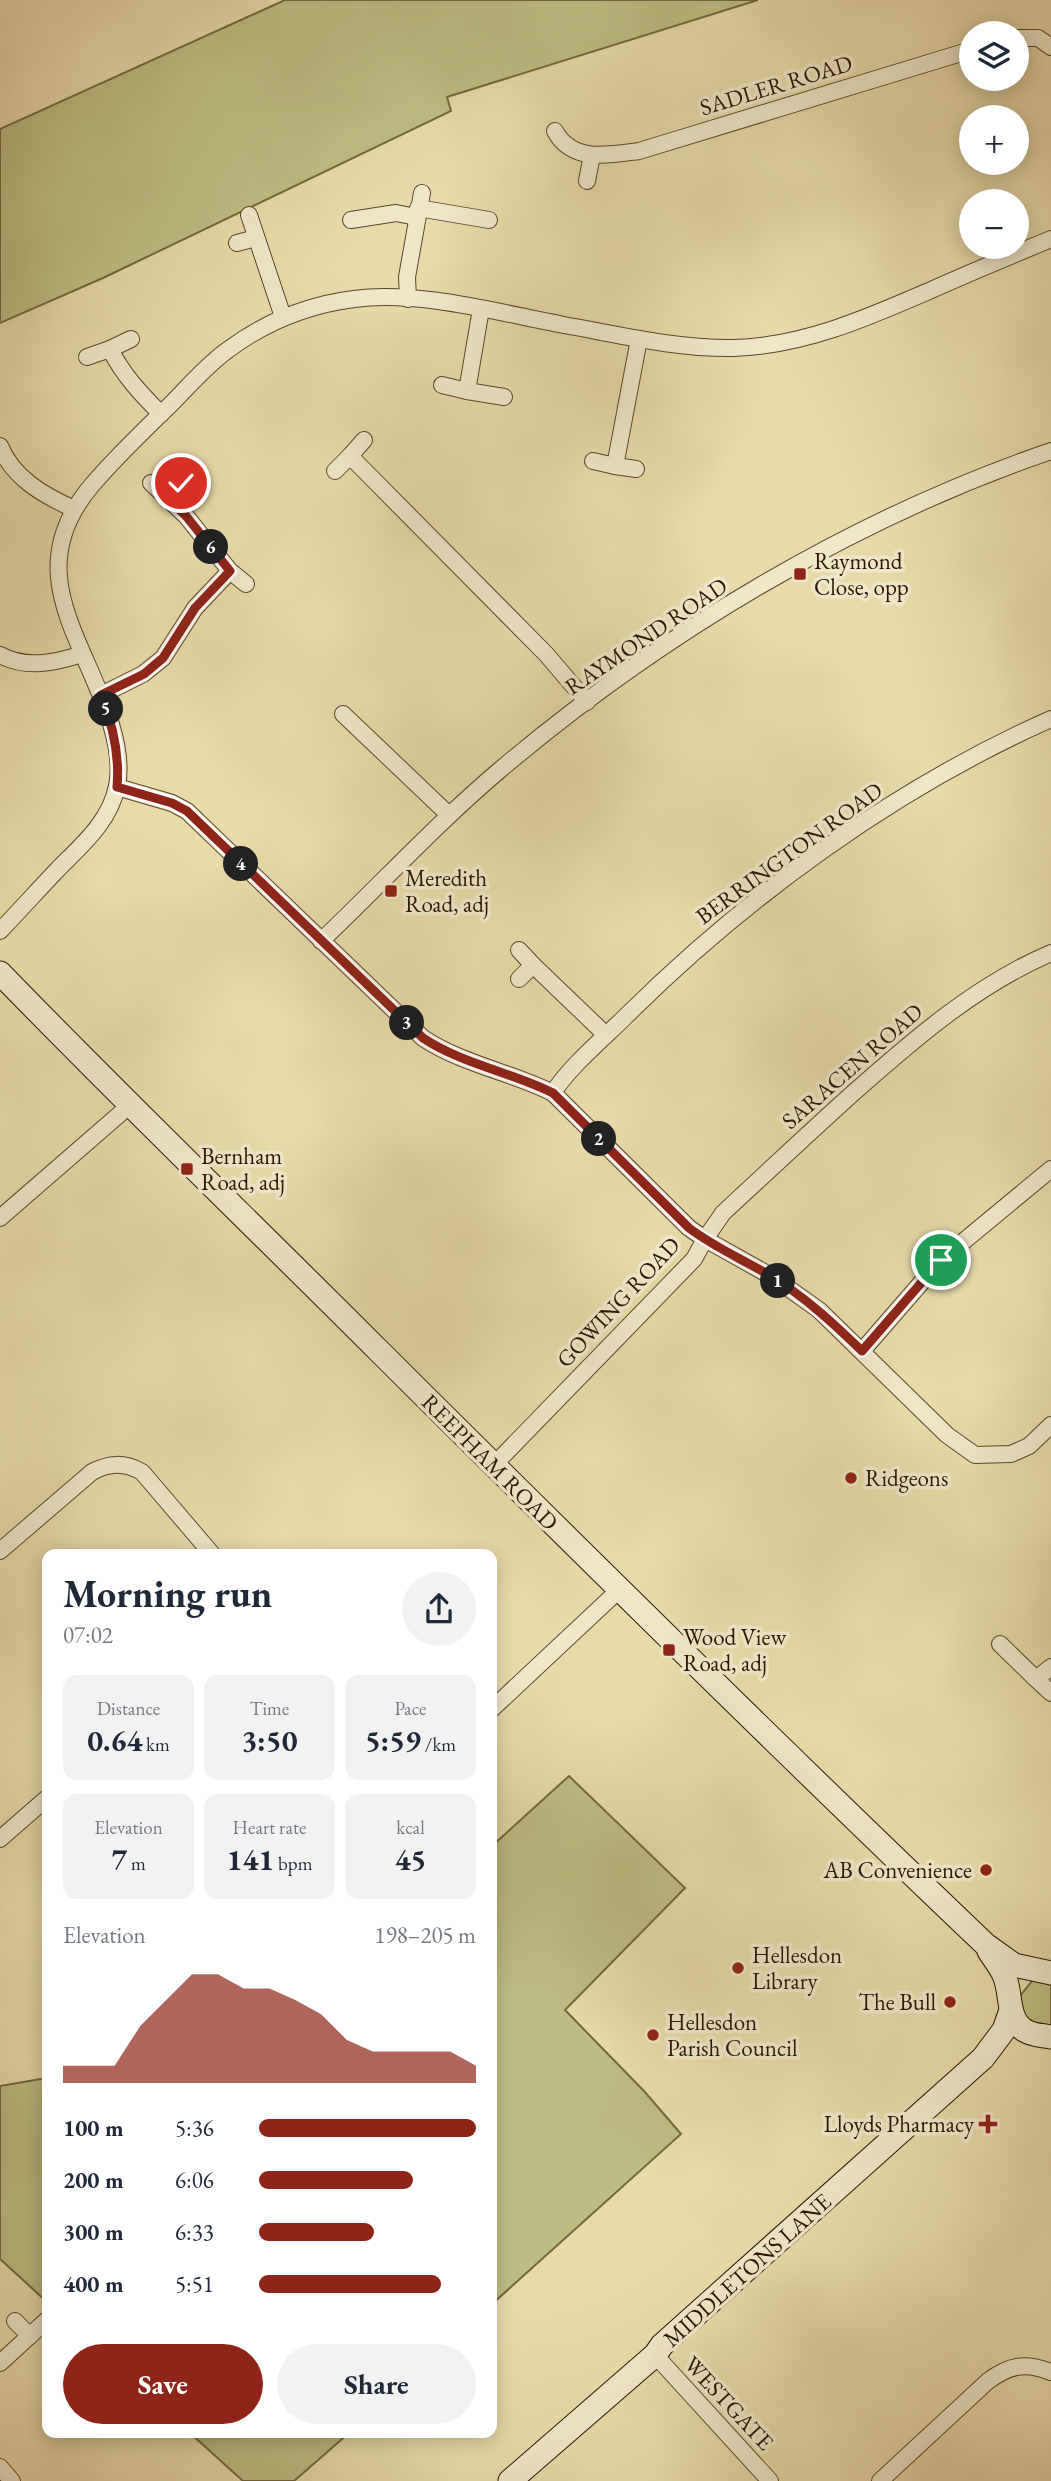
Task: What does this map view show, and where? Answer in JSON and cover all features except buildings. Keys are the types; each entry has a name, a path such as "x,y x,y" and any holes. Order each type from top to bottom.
{"street":[{"path":"1029,38 1038,38 1051,47"},
{"name":"SADLER ROAD","path":"555,131 562,144 575,152 592,155 639,151 959,54"},
{"path":"587,181 592,155"},
{"path":"408,299 407,276 419,206"},
{"path":"351,220 396,213 419,206 489,220"},
{"path":"249,215 283,317"},
{"path":"237,243 256,238"},
{"path":"0,931 88,840 104,818 117,787 119,765 114,734 101,695 67,615 59,580 58,554 63,532 74,509 92,485 223,353 253,332 283,317 320,305 356,298 408,299 481,309 691,347 736,348 783,343 876,314 1051,239"},
{"path":"467,390 481,309"},
{"path":"88,357 131,339"},
{"path":"615,466 639,339"},
{"path":"110,349 143,397 161,414"},
{"path":"442,385 504,397"},
{"path":"335,471 364,440"},
{"path":"0,446 14,471 52,500 74,509"},
{"name":"RAYMOND ROAD","path":"321,941 501,769 630,670 698,625 866,528 949,489 1051,451"},
{"path":"350,456 432,539 433,552 462,583 476,582 546,654 587,702"},
{"path":"593,461 636,469"},
{"path":"151,483 186,516 230,571 246,584"},
{"path":"166,497 181,483"},
{"path":"101,695 144,674 163,658 195,608 230,571"},
{"path":"0,655 38,664 82,654"},
{"path":"343,714 449,816"},
{"name":"BERRINGTON ROAD","path":"553,1093 606,1035 698,947 767,891 843,836 938,777 1007,738 1051,719"},
{"path":"117,787 172,803 187,811 423,1038 441,1051 531,1082 553,1093 689,1228 705,1239"},
{"path":"519,950 606,1035"},
{"name":"SARACEN ROAD","path":"705,1239 723,1213 905,1047 953,1010 1031,962 1051,953"},
{"path":"519,979 533,965"},
{"name":"REEPHAM ROAD","path":"0,973 129,1106 619,1590 986,1945 1014,1965 1048,1972"},
{"path":"0,1219 129,1106"},
{"path":"862,1351 941,1260 1051,1169"},
{"name":"GOWING ROAD","path":"494,1465 694,1259 705,1239 771,1276 819,1310 947,1435 975,1455 1011,1454 1029,1446 1051,1425"},
{"path":"0,1551 92,1472 106,1465 132,1467 142,1472 208,1549"},
{"path":"497,1704 619,1590"},
{"path":"1000,1644 1051,1693"},
{"path":"1036,1679 1051,1667"},
{"path":"0,1839 42,1802"},
{"name":"REEPHAM ROAD","path":"986,1945 1004,1974 1017,2023 1024,2030 1046,2035"},
{"name":"REEPHAM ROAD","path":"1011,2005 1013,1991 1018,1982 1026,1976 1048,1972"},
{"name":"MIDDLETONS LANE","path":"510,2481 655,2355 662,2345 983,2058 1004,2030 1011,2005"},
{"name":"MIDDLETONS LANE","path":"983,2058 1046,2035"},
{"path":"15,2321 30,2336"},
{"path":"0,2363 42,2325"},
{"name":"WESTGATE","path":"655,2355 770,2481"},
{"path":"880,2481 1003,2370 1036,2367 1051,2372"},
{"path":"0,2467 12,2481"}],"shaded area":[{"path":"285,0 758,0 447,97 451,111 103,278 0,323 0,129"},
{"path":"569,1776 685,1888 565,2010 644,2091 681,2134 497,2300 497,1841"},
{"path":"1041,1978 1051,1980 1051,2025 1046,2026 1035,2024 1022,2014 1020,1996 1032,1981"},
{"path":"42,2079 42,2297 0,2259 0,2086"},
{"path":"196,2438 343,2438 294,2481 243,2481"}],"place":[{"name":"Raymond Close, opp","path":"800,574"},
{"name":"Meredith Road, adj","path":"391,891"},
{"name":"Bernham Road, adj","path":"187,1169"},
{"name":"Ridgeons","path":"851,1478"},
{"name":"Wood View Road, adj","path":"669,1650"},
{"name":"AB Convenience","path":"986,1870"},
{"name":"Hellesdon Library","path":"738,1968"},
{"name":"The Bull","path":"950,2002"},
{"name":"Hellesdon Parish Council","path":"653,2035"},
{"name":"Lloyds Pharmacy","path":"988,2124"}],"route":[{"path":"181,483 166,497 186,516 230,571 195,608 163,658 144,674 101,695 114,734 119,765 117,787 172,803 187,811 423,1038 441,1051 531,1082 553,1093 689,1228 712,1245 771,1276 819,1310 862,1351 941,1260"}]}
